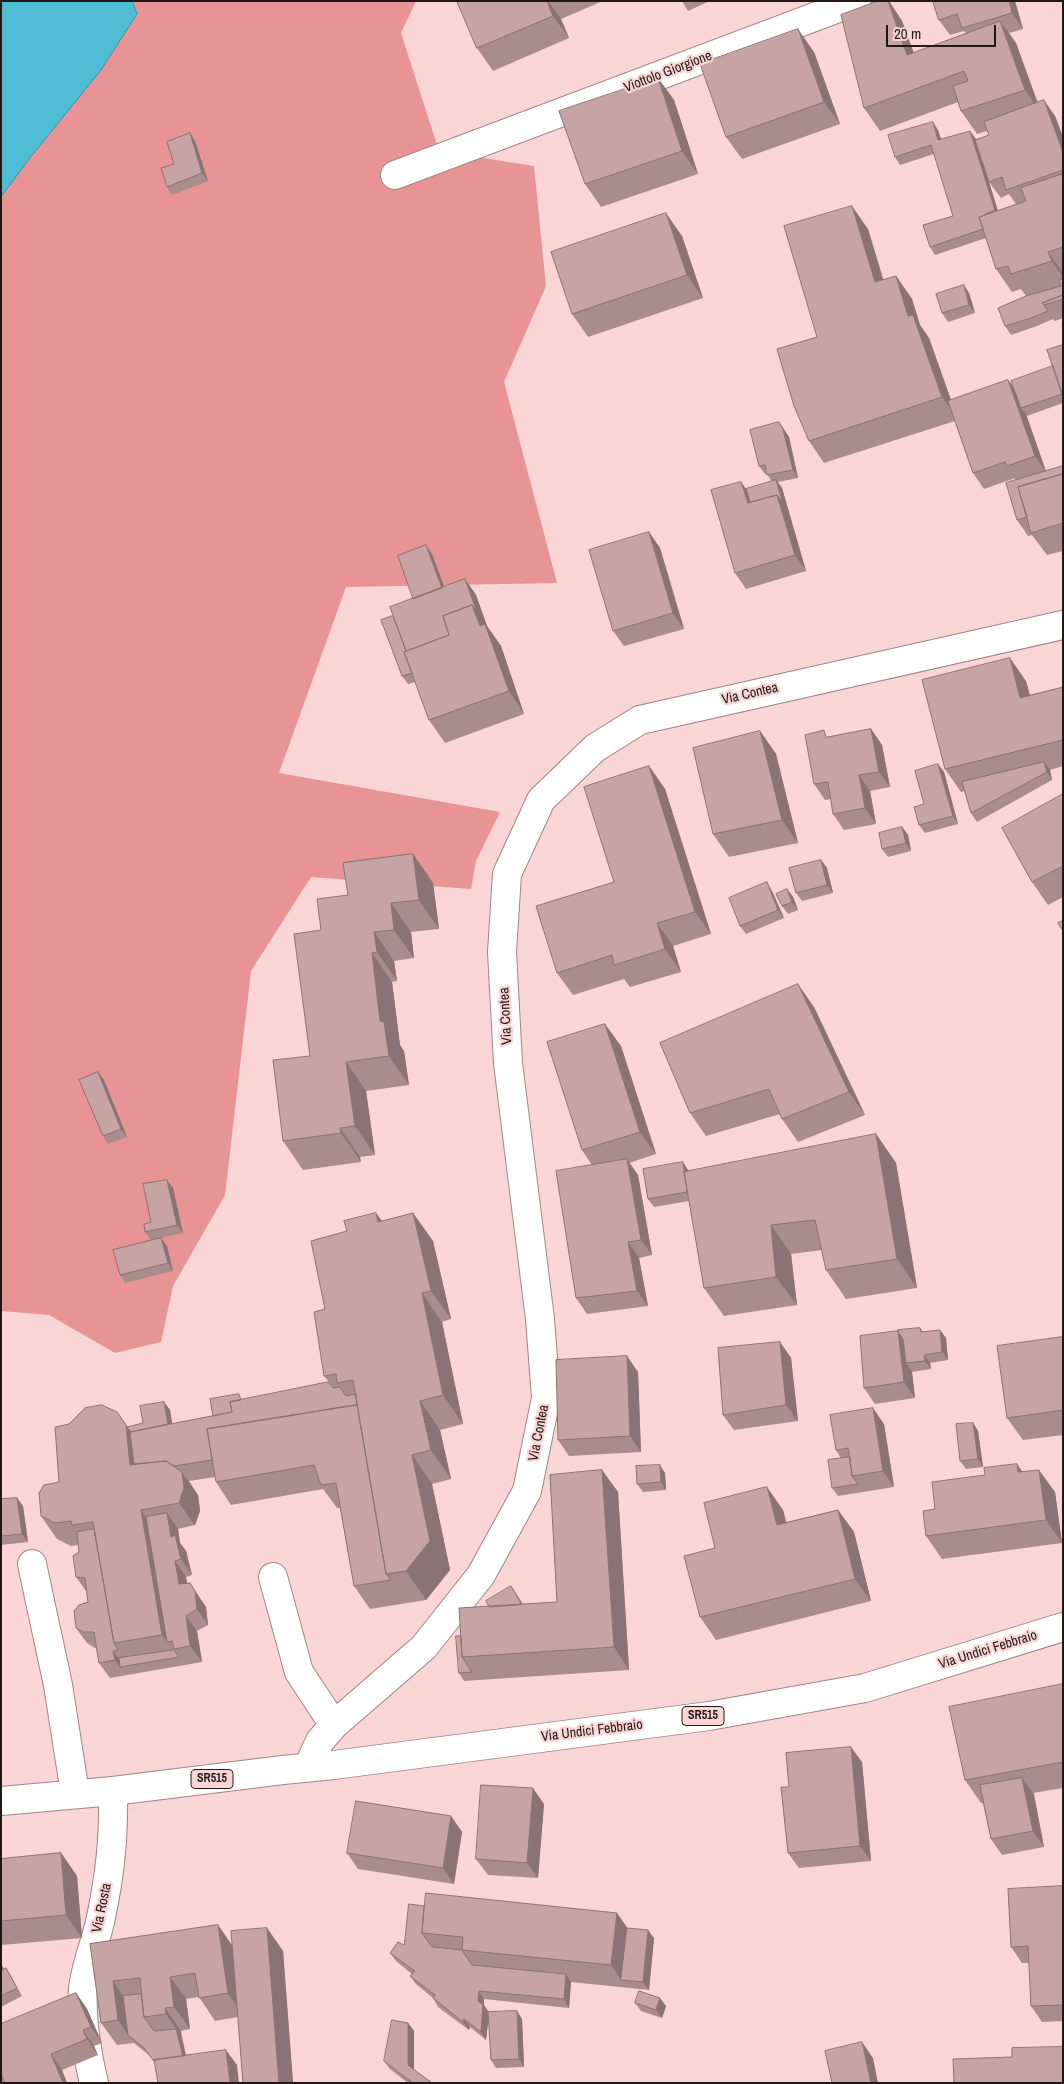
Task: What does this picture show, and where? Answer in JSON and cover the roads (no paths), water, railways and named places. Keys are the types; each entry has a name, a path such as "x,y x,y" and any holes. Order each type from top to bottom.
{"street":[{"name":"Viottolo Giorgione","path":"395,176 857,1"},
{"name":"Via Contea","path":"334,1725 424,1647 481,1575 527,1491 546,1398 540,1319 508,1063 502,952 507,874 541,800 594,748 640,720 1063,625"},
{"path":"32,1564 58,1685 75,1793"},
{"path":"273,1577 299,1672 334,1725 323,1766"},
{"name":"Via Undici Febbraio","path":"113,1791 709,1716 865,1688 1063,1627"},
{"name":"SR515","path":"1,1801 113,1791"},
{"name":"Via Rosta","path":"94,2083 86,2051 83,1988 112,1861 114,1829 113,1791"}],"water":[{"path":"1,1 132,1 137,14 101,70 29,159 1,197"}]}
